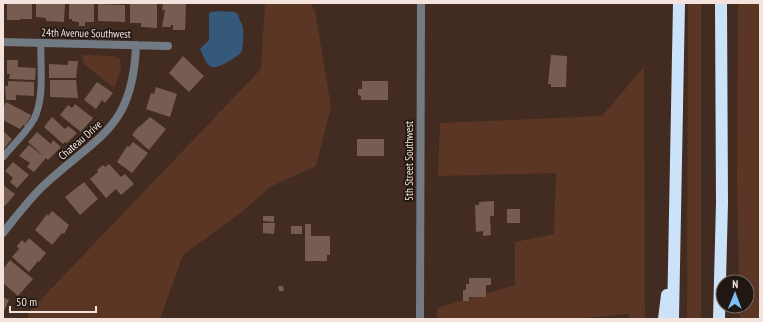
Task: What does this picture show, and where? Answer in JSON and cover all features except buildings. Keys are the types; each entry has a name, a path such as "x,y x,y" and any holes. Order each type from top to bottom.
{"highway":[{"path":"673,319 679,3"},
{"path":"719,319 722,203 721,3"},
{"path":"722,203 725,274"},
{"path":"664,319 676,204"}],"street":[{"name":"5th Street Southwest","path":"420,319 421,3"},
{"name":"24th Avenue Southwest","path":"3,42 168,46"},
{"name":"Chateau Drive","path":"3,233 41,188 103,136 113,125 128,97 133,82 136,45"}],"lane":[{"path":"3,157 27,128 37,111 40,92 41,43"}],"shaded area":[{"path":"265,3 310,3 315,11 331,107 316,166 270,187 243,211 183,255 160,319 28,319 28,313 261,69"},
{"path":"688,3 701,3 701,319 687,319"},
{"path":"738,3 760,3 760,319 740,319 740,314 755,314 755,274 739,274 737,179"},
{"path":"82,55 113,56 120,59 121,70 114,88 84,64"},
{"path":"644,67 645,319 628,319 629,314 571,319 437,319 437,308 515,285 515,242 554,234 556,173 438,176 440,123 602,116"}],"water":[{"path":"211,12 234,12 238,14 243,27 243,46 242,51 233,59 219,66 212,67 206,62 200,49 209,40 209,14"}]}
